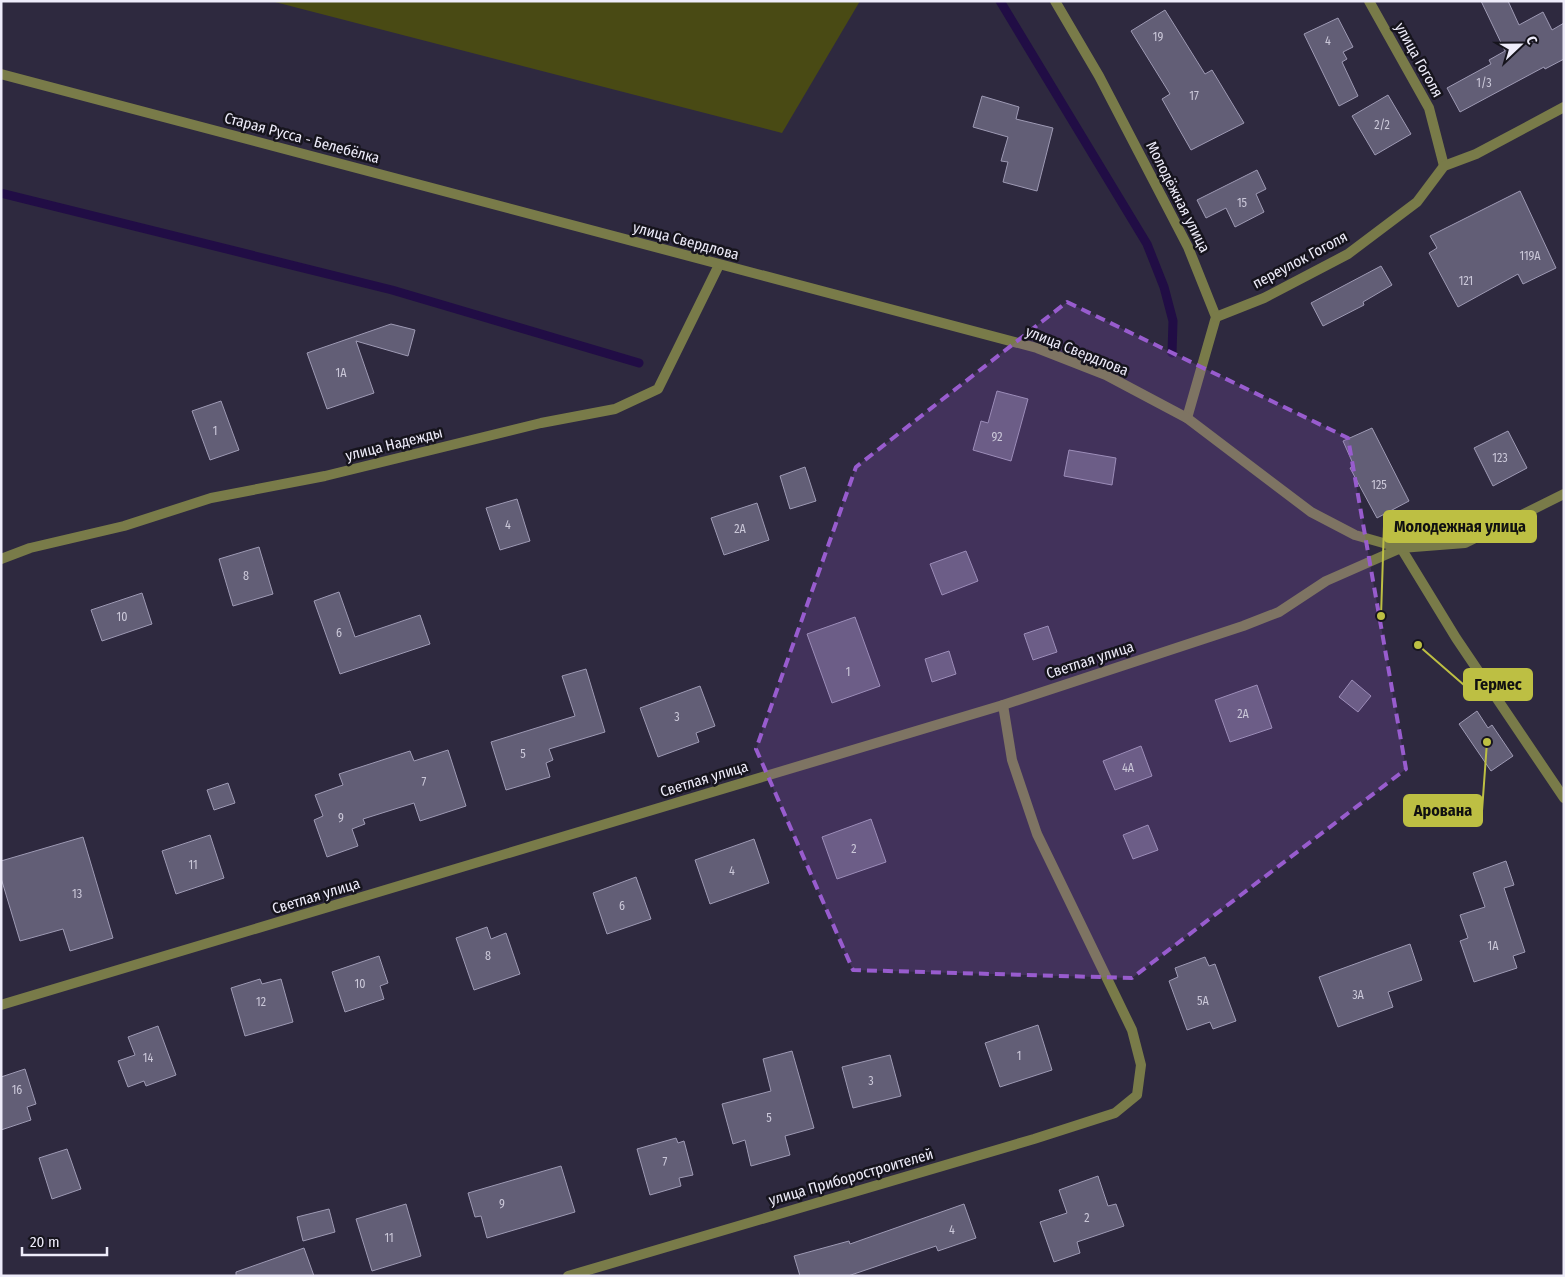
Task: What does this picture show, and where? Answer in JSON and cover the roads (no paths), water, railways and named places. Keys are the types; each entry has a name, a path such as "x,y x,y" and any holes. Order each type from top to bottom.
{"street":[{"name":"Молодёжная улица","path":"1055,1 1099,76 1188,247 1216,316"},
{"name":"улица Гоголя","path":"1369,1 1429,108 1444,166"},
{"name":"Старая Русса - Белебёлка","path":"1,74 594,232"},
{"path":"1444,166 1476,154 1564,107"},
{"name":"переулок Гоголя","path":"1216,316 1264,298 1348,254 1417,202 1444,166"},
{"name":"улица Свердлова","path":"594,232 1037,348 1106,375 1186,418 1311,512 1354,535 1401,548 1465,543 1564,494"},
{"name":"улица Надежды","path":"1,559 30,548 124,526 211,498 325,476 540,423 615,409 658,389 719,265"},
{"path":"1186,418 1216,316"},
{"path":"1401,548 1456,638 1564,798"},
{"name":"Светлая улица","path":"1,1005 1003,705 1279,612 1326,581 1401,548"},
{"name":"улица Приборостроителей","path":"568,1276 1034,1139 1115,1113 1136,1095 1141,1065 1132,1030 1037,834 1012,760 1003,705"}],"waterway":[{"path":"1000,1 1147,244 1164,287 1173,321 1172,353"},
{"path":"1,193 392,290 639,363"}],"place":[{"name":"Молодежная улица","path":"1381,616"},
{"name":"Гермес","path":"1418,645"},
{"name":"Арована","path":"1487,742"}]}
